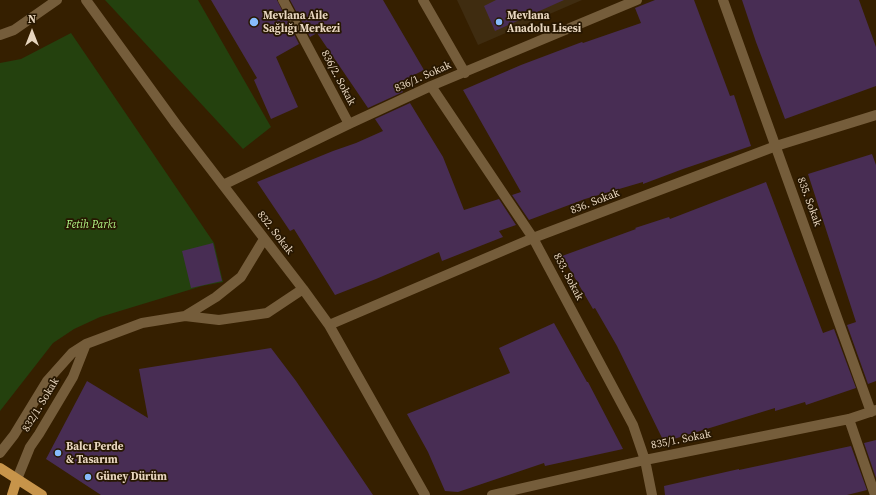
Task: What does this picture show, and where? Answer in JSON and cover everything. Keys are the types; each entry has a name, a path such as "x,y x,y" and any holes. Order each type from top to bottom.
{"main road":[{"path":"0,468 42,495"},
{"path":"12,495 17,479"}],"street":[{"path":"0,35 14,30 57,0"},
{"name":"832. Sokak","path":"86,0 176,124 303,289 328,325 424,495"},
{"name":"836/2. Sokak","path":"283,0 349,124"},
{"path":"423,0 465,73"},
{"name":"836/1. Sokak","path":"223,186 349,124 431,86 637,0"},
{"name":"835. Sokak","path":"723,0 874,411"},
{"name":"833. Sokak","path":"431,86 533,238 633,425 644,460 652,495"},
{"name":"836. Sokak","path":"328,325 533,238 776,146 876,115"},
{"name":"832/1. Sokak","path":"186,316 241,277 264,239"},
{"name":"832/1. Sokak","path":"0,453 14,435 47,380 72,353 86,344 142,323 186,316 220,320 267,313 303,289"},
{"name":"832/1. Sokak","path":"17,479 30,447 73,377 86,344"},
{"name":"835/1. Sokak","path":"492,495 644,460 849,419 874,411"},
{"path":"849,419 875,495"}],"shaded area":[{"name":"Mevlana Anadolu Lisesi","path":"457,0 582,0 478,45"}],"green space":[{"path":"105,0 198,0 271,127 243,149"},
{"name":"Fetih Parkı","path":"71,33 214,243 223,282 202,286 100,317 74,329 53,343 0,411 0,63 21,59"}],"building":[{"name":"Mevlana Aile Sağlığı Merkezi","path":"211,0 277,0 299,44 276,57 298,107 271,119 254,80 257,78"},
{"path":"290,0 383,0 424,70 398,83 403,92 368,108 317,33 310,37"},
{"path":"496,0 564,0 495,31 484,6"},
{"path":"655,0 694,0 730,96 734,95 751,146 643,184 643,182 585,199 529,220 512,195 521,192 463,90 521,65 582,42 583,43 641,23 635,8"},
{"path":"742,0 859,0 876,47 876,86 785,119"},
{"path":"410,103 443,157 464,210 499,199 516,225 499,231 503,237 442,261 439,252 335,295 294,229 290,231 257,182 383,131 375,119"},
{"path":"872,154 876,165 876,381 868,384 847,325 856,322 808,174"},
{"path":"766,182 823,333 834,329 856,388 806,405 805,402 775,411 775,408 664,442 617,346 562,256 636,229 635,228 669,217 670,219"},
{"path":"213,243 222,281 191,288 182,251"},
{"path":"554,323 588,382 623,449 545,466 544,463 458,492 445,491 428,452 407,414 510,373 499,348"},
{"path":"271,348 296,381 373,495 101,495 46,459 87,381 148,418 139,369"},
{"path":"876,440 876,478 864,443"},
{"path":"851,446 867,490 847,495 665,495 664,486"}],"place":[{"name":"Mevlana Aile Sağlığı Merkezi","path":"254,22"},
{"name":"Mevlana Anadolu Lisesi","path":"499,22"},
{"name":"Balcı Perde & Tasarım","path":"58,453"},
{"name":"Güney Dürüm","path":"88,477"}]}
